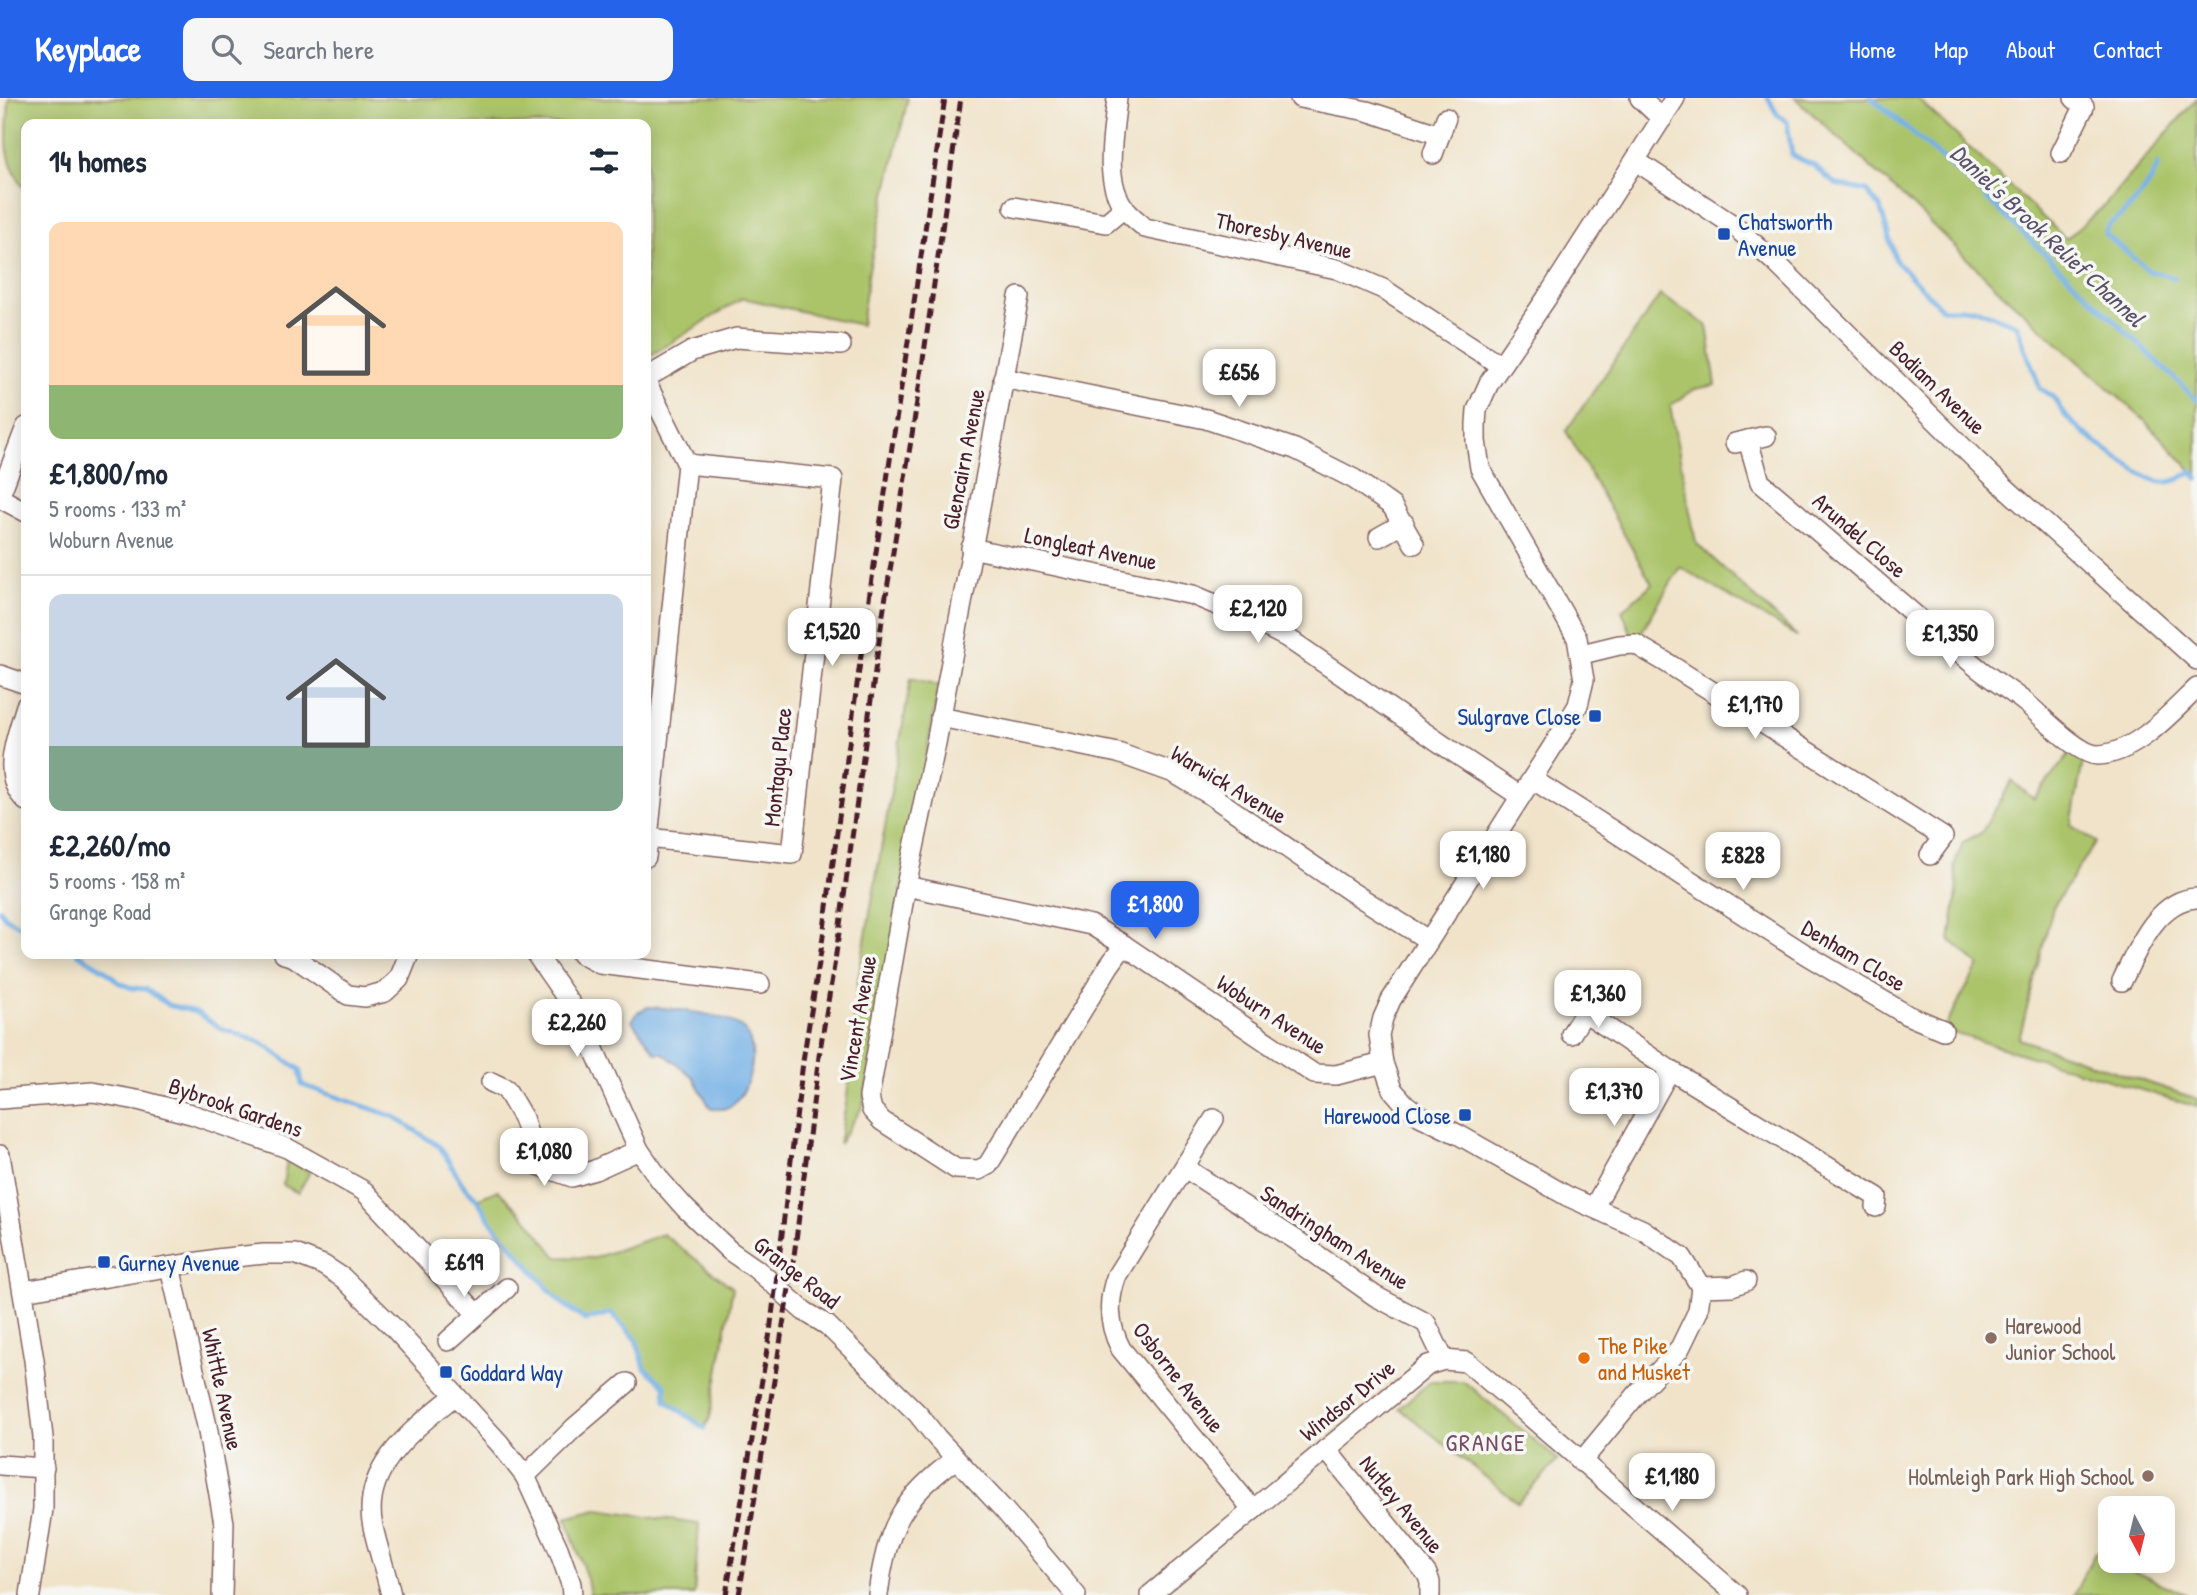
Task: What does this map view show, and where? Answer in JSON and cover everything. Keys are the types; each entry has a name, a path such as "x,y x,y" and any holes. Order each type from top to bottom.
{"street":[{"path":"1014,207 1106,223 1124,208 1112,179 1112,144 1117,98"},
{"path":"1300,98 1443,127 1433,154"},
{"path":"1640,98 1662,119"},
{"path":"1581,1462 1679,1350 1698,1311 1701,1287 1682,1257 1643,1230 1567,1196 1420,1116 1392,1089 1383,1063 1379,1035 1382,1018 1391,1000 1578,705 1584,681 1582,654 1577,638 1480,468 1476,441 1477,410 1500,365 1675,98"},
{"path":"2062,153 2084,107 2074,98"},
{"name":"Bodiam Avenue","path":"1636,161 1733,226 1777,264 1990,474 2197,660"},
{"name":"Thoresby Avenue","path":"1124,208 1145,228 1337,269 1383,289 1500,365"},
{"name":"Glencairn Avenue","path":"971,548 1019,297"},
{"path":"651,377 692,351 736,338 841,345"},
{"name":"Glencairn Avenue","path":"1003,378 1206,419 1295,449 1354,479 1392,506 1414,544"},
{"path":"651,390 687,464 651,760"},
{"path":"21,439 0,496 21,509"},
{"name":"Arundel Close","path":"1750,440 1760,482 1980,670 2025,702 2065,739 2094,755 2113,754 2134,743 2166,718 2197,688"},
{"name":"Montagu Place","path":"651,847 792,854 833,479 687,464"},
{"path":"1379,537 1404,523"},
{"name":"Vincent Avenue","path":"971,548 906,886 869,1097 872,1110 882,1121 956,1169 979,1170 988,1165 1124,945"},
{"name":"Longleat Avenue","path":"971,548 1193,595 1248,618 1286,637 1520,796"},
{"path":"1582,654 1635,644 1944,837 1930,855"},
{"path":"0,676 21,682"},
{"name":"Warwick Avenue","path":"940,717 1118,753 1174,773 1209,794 1349,891 1429,940"},
{"path":"21,722 8,764 8,777 12,787 21,796"},
{"name":"Denham Close","path":"1532,779 1805,954 1907,1015 1943,1030"},
{"name":"Woburn Avenue","path":"906,886 1091,925 1314,1073 1336,1074 1383,1063"},
{"path":"2122,981 2145,933 2176,902 2197,898"},
{"path":"297,959 348,996 365,997 385,992 399,979 407,959"},
{"name":"Grange Road","path":"539,959 579,1016 639,1150 685,1208 730,1251 756,1269 804,1311 827,1325 918,1414 1076,1595"},
{"path":"590,959 600,964 635,961 760,984"},
{"path":"1571,1034 1588,1009 1670,1070 1848,1171 1877,1197 1876,1207"},
{"path":"1594,1207 1670,1070"},
{"path":"504,1083 523,1118 538,1165 572,1177 595,1170 639,1150"},
{"name":"Bybrook Gardens","path":"0,1099 93,1092 191,1114 287,1148 364,1191 477,1314"},
{"name":"Osborne Avenue","path":"1214,1119 1117,1275 1111,1292 1112,1332 1121,1349 1253,1510"},
{"path":"0,1155 40,1407 44,1468 43,1509 30,1595"},
{"name":"Sandringham Avenue","path":"1185,1168 1375,1296 1426,1324 1444,1360"},
{"path":"23,1291 273,1253 295,1254 317,1262 343,1278 394,1328 500,1444 525,1476 558,1548 571,1584 572,1595"},
{"name":"Whittle Avenue","path":"170,1267 207,1426 224,1523 222,1595"},
{"path":"1701,1287 1732,1286 1746,1281"},
{"path":"447,1341 507,1287"},
{"path":"1444,1360 1467,1362 1737,1595"},
{"name":"Windsor Drive","path":"1150,1595 1428,1365 1444,1360"},
{"path":"525,1476 574,1428 627,1383"},
{"path":"391,1595 373,1526 373,1486 387,1459 419,1425 454,1396"},
{"name":"Nutley Avenue","path":"1326,1449 1427,1574 1430,1595"},
{"path":"878,1595 895,1521 912,1495 933,1475 956,1459"},
{"path":"0,1465 44,1468"}],"green space":[{"path":"9,98 908,98 869,269 861,325 743,298 651,355 651,119 21,119 21,184 9,157"},
{"path":"1795,98 1917,98 2066,239 2104,206 2197,98 2197,476 2144,420 2001,292 1910,203"},
{"path":"1660,295 1707,325 1716,385 1695,389 1670,406 1696,543 1798,637 1680,567 1641,633 1632,636 1622,610 1652,584 1566,431"},
{"path":"911,678 939,685 863,1106 839,1144 847,1098 858,981"},
{"path":"2076,745 2085,750 2071,825 2096,842 2053,907 2019,1039 2197,1099 2197,1107 1943,1030 1979,965 1950,940 1958,886 1954,866 1963,842 1981,833 2012,781 2034,799"},
{"path":"287,1160 310,1172 298,1193 283,1185"},
{"path":"498,1190 527,1219 557,1257 594,1258 663,1234 733,1288 710,1418 704,1428 666,1400 665,1386 645,1368 636,1339 612,1313 585,1320 558,1300 490,1220 477,1199"},
{"path":"1431,1381 1463,1381 1558,1460 1518,1503 1399,1408"},
{"path":"597,1510 699,1524 694,1595 590,1595 566,1518"},
{"path":"2095,1552 2098,1554 2098,1573 2137,1573 2187,1595 2074,1595"}],"water":[{"path":"648,1007 711,1015 742,1028 751,1046 751,1068 744,1089 732,1105 711,1109 693,1077 663,1053 656,1053 632,1021 637,1013"}],"waterway":[{"path":"1768,98 1777,114 1787,122 1792,155 1813,165 1835,184 1866,191 1880,207 1896,261 1942,309 1976,309 2017,325 2040,389 2054,398 2071,422 2123,462 2157,481 2171,481 2192,471 2197,478"},
{"name":"Daniel's Brook Relief Channel","path":"1872,98 1974,186 2197,400"},
{"path":"2158,164 2144,191 2107,227 2105,234 2149,271 2175,278"},
{"path":"0,910 5,917 21,926"},
{"path":"86,959 118,982 132,988 146,989 168,1005 196,1012 220,1028 262,1043 300,1070 302,1085 395,1117 440,1147 463,1185 558,1300 585,1320 611,1313 636,1339 645,1368 665,1386 666,1400 704,1428"}],"railway":[{"path":"726,1595 770,1332 804,1054 821,951 866,618 945,98"},
{"path":"739,1595 793,1264 819,1056 961,98"}],"place":[{"name":"Chatsworth Avenue","path":"1724,234"},
{"name":"Sulgrave Close","path":"1595,716"},
{"name":"Harewood Close","path":"1465,1115"},
{"name":"Gurney Avenue","path":"104,1262"},
{"name":"Harewood Junior School","path":"1991,1338"},
{"name":"The Pike and Musket","path":"1584,1358"},
{"name":"Goddard Way","path":"446,1372"},
{"name":"Holmleigh Park High School","path":"2148,1476"}],"district":[{"name":"GRANGE","path":"1486,1442"}]}
